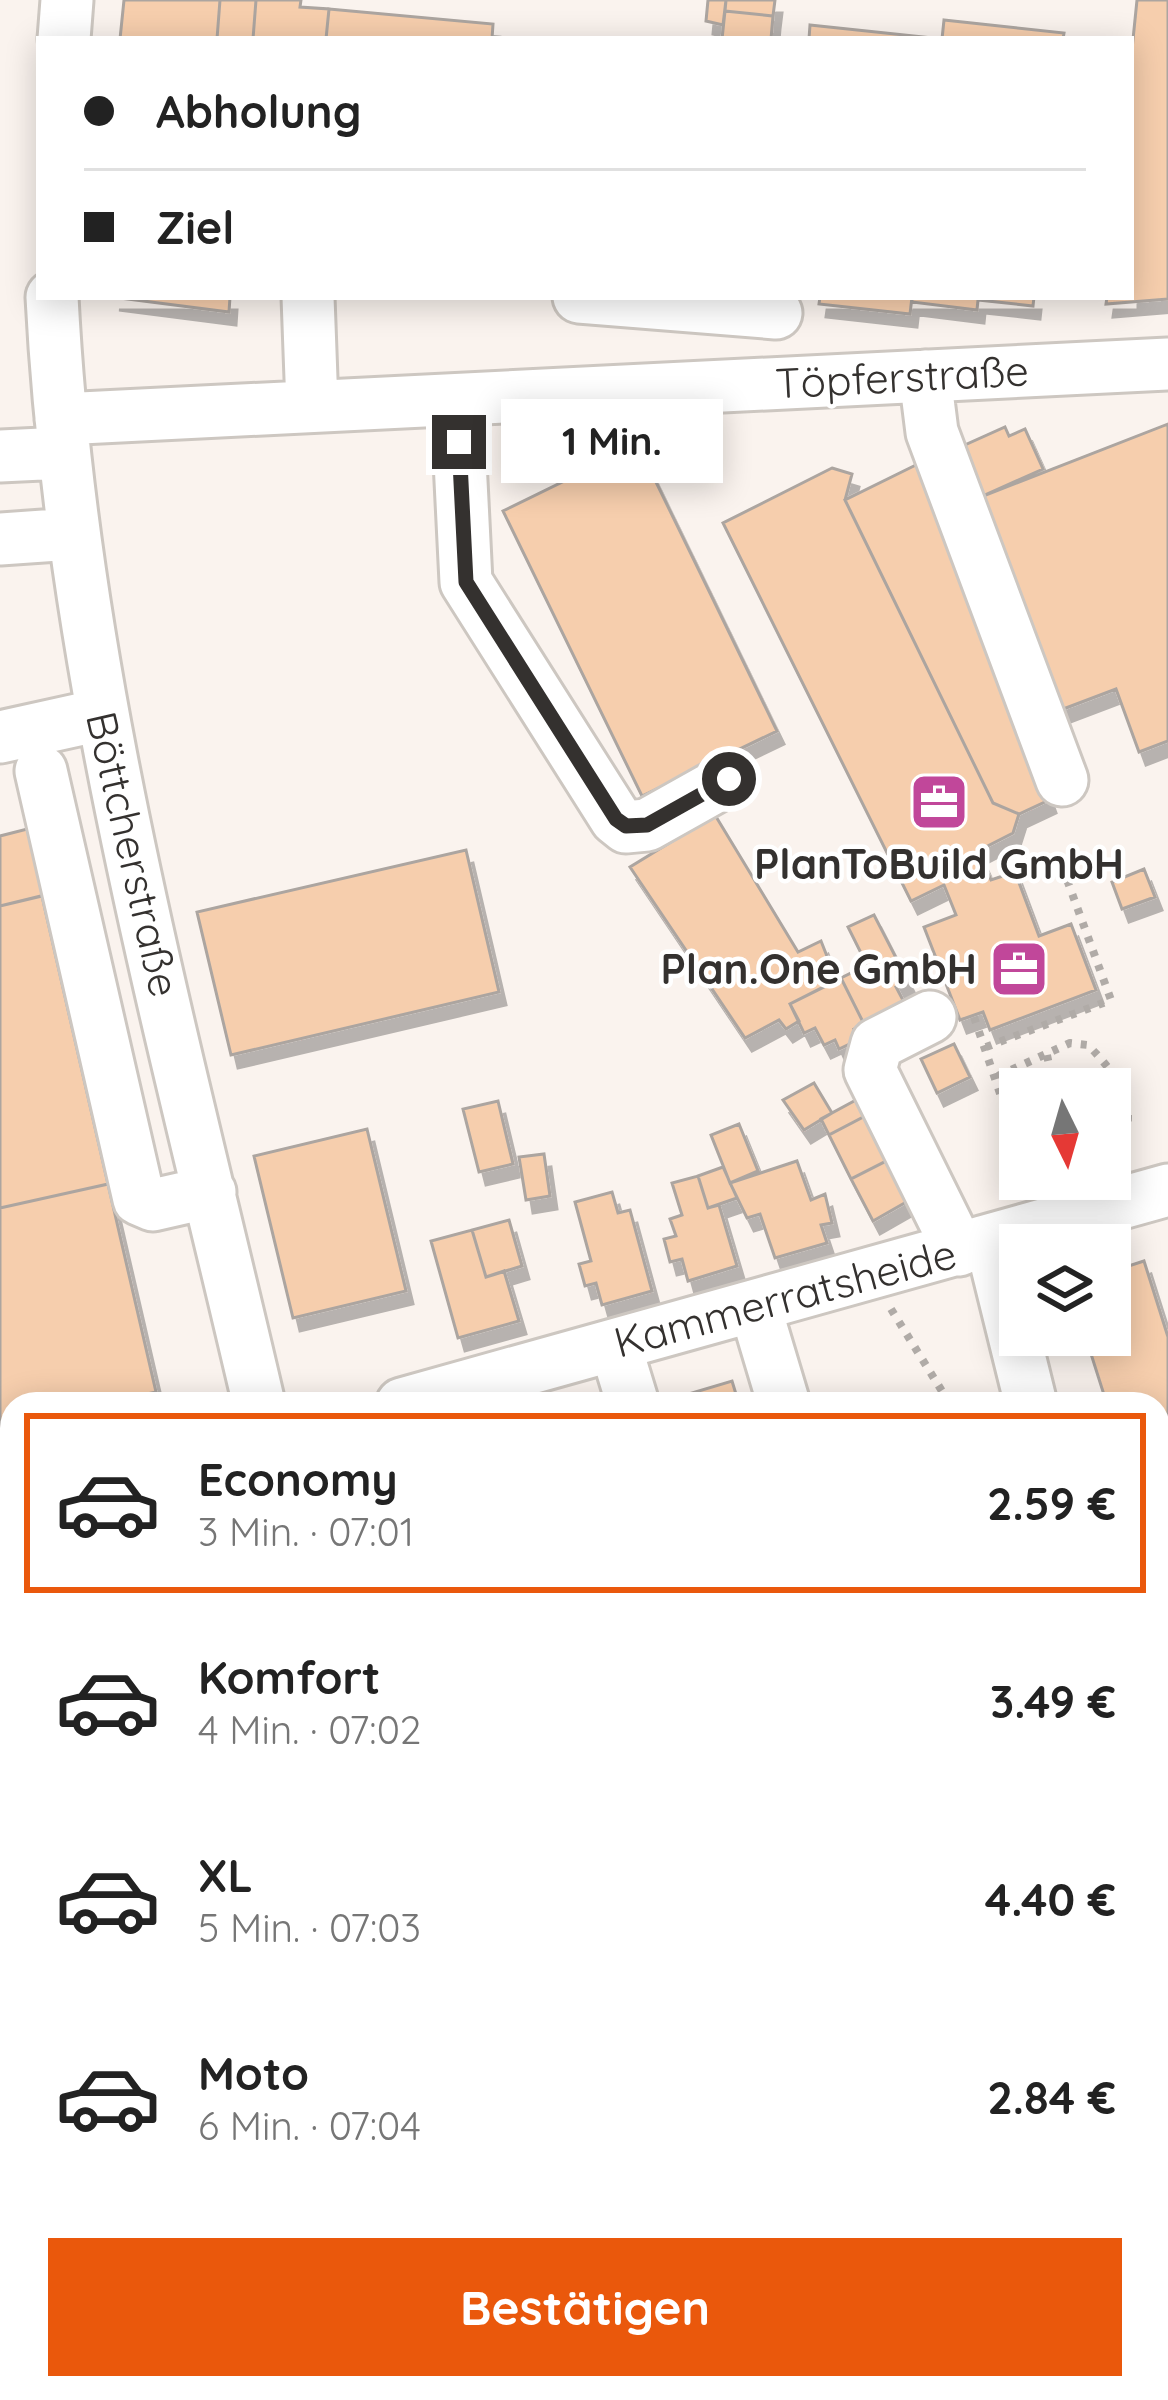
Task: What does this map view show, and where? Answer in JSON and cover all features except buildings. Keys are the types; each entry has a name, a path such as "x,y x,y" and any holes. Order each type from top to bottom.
{"street":[{"path":"64,36 67,0"},
{"name":"Böttcherstraße","path":"52,300 72,534 105,735 256,1392"},
{"path":"308,300 312,406"},
{"path":"653,300 777,305 768,383"},
{"name":"Töpferstraße","path":"0,456 62,436 312,406 1168,364"},
{"path":"925,376 932,432 1062,781"},
{"path":"457,400 466,582 616,819 626,826 647,825 729,779"},
{"path":"0,539 72,534"},
{"path":"0,737 105,735"},
{"path":"105,735 21,775 139,1199 153,1205 210,1192"},
{"path":"952,1016 877,1044 870,1070 975,1246 1027,1392"},
{"name":"Kammerratsheide","path":"445,1392 1168,1190"},
{"path":"755,1306 780,1392"},
{"path":"615,1345 630,1392"}],"path":[{"path":"986,1047 1112,1000 1066,877"},
{"path":"952,1016 986,1047 999,1080"},
{"path":"998,1076 1070,1043 1088,1045 1110,1068"},
{"path":"1047,1055 1050,1068"},
{"path":"880,1272 892,1313 942,1392"}],"place":[{"name":"PlanToBuild GmbH","path":"939,802"},
{"name":"Plan.One GmbH","path":"1019,969"}],"route":[{"path":"459,442 466,582 616,819 635,828 647,825 729,779"}]}
